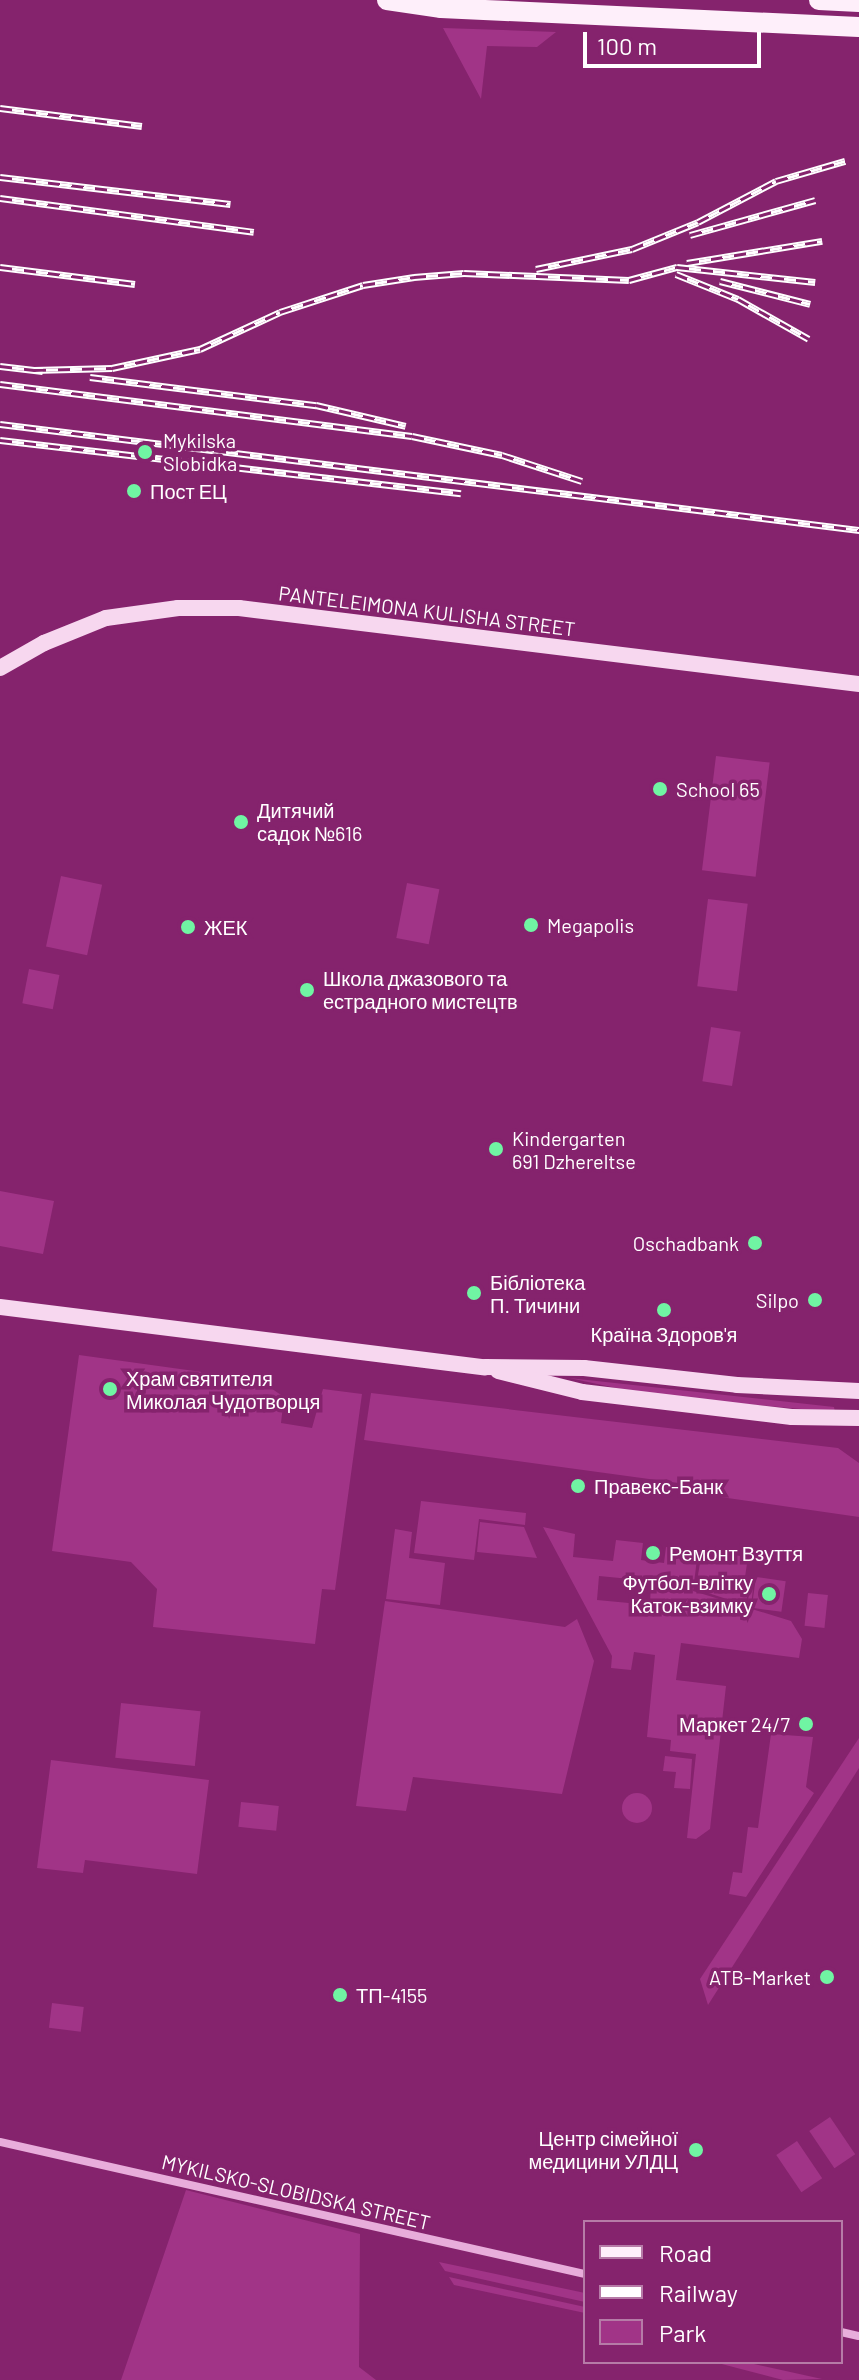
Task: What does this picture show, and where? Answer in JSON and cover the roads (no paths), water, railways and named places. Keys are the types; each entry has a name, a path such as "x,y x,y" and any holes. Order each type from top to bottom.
{"main road":[{"path":"387,0 441,8 859,27"},
{"path":"819,0 859,2"},
{"name":"PANTELEIMONA KULISHA STREET","path":"0,668 106,618 178,608 239,608 859,684"},
{"path":"0,1307 485,1367 584,1368 795,1390 859,1391"},
{"path":"485,1367 582,1392 792,1417 859,1418"}],"street":[{"name":"MYKILSKO-SLOBIDSKA STREET","path":"0,2142 583,2274"}],"railway":[{"path":"0,108 142,126"},
{"path":"536,269 632,249 698,222 776,181 845,161"},
{"path":"0,177 230,204"},
{"path":"0,198 254,232"},
{"path":"690,235 815,200"},
{"path":"687,263 822,241"},
{"path":"0,267 135,284"},
{"path":"34,370 112,368 200,349 280,312 363,285 414,277 464,273 629,280 677,267 815,282"},
{"path":"676,274 738,299 809,339"},
{"path":"720,281 810,304"},
{"path":"0,366 43,371"},
{"path":"90,377 316,405 406,426"},
{"path":"0,384 412,436 502,455 582,481"},
{"path":"0,424 859,530"},
{"path":"0,440 461,493"}],"place":[{"name":"Mykilska Slobidka","path":"145,452"},
{"name":"Пост ЕЦ","path":"134,491"},
{"name":"School 65","path":"660,789"},
{"name":"Дитячий садок №616","path":"241,822"},
{"name":"Megapolis","path":"531,925"},
{"name":"ЖЕК","path":"188,927"},
{"name":"Школа джазового та естрадного мистецтв","path":"307,990"},
{"name":"Kindergarten 691 Dzhereltse","path":"496,1149"},
{"name":"Oschadbank","path":"755,1243"},
{"name":"Бібліотека П. Тичини","path":"474,1293"},
{"name":"Silpo","path":"815,1300"},
{"name":"Країна Здоров'я","path":"664,1310"},
{"name":"Храм святителя Миколая Чудотворця","path":"110,1389"},
{"name":"Правекс-Банк","path":"578,1486"},
{"name":"Ремонт Взуття","path":"653,1553"},
{"name":"Футбол-влітку Каток-взимку","path":"769,1594"},
{"name":"Маркет 24/7","path":"806,1724"},
{"name":"ATB-Market","path":"827,1977"},
{"name":"ТП-4155","path":"340,1995"},
{"name":"Центр сімейної медицини УЛДЦ","path":"696,2150"}]}
